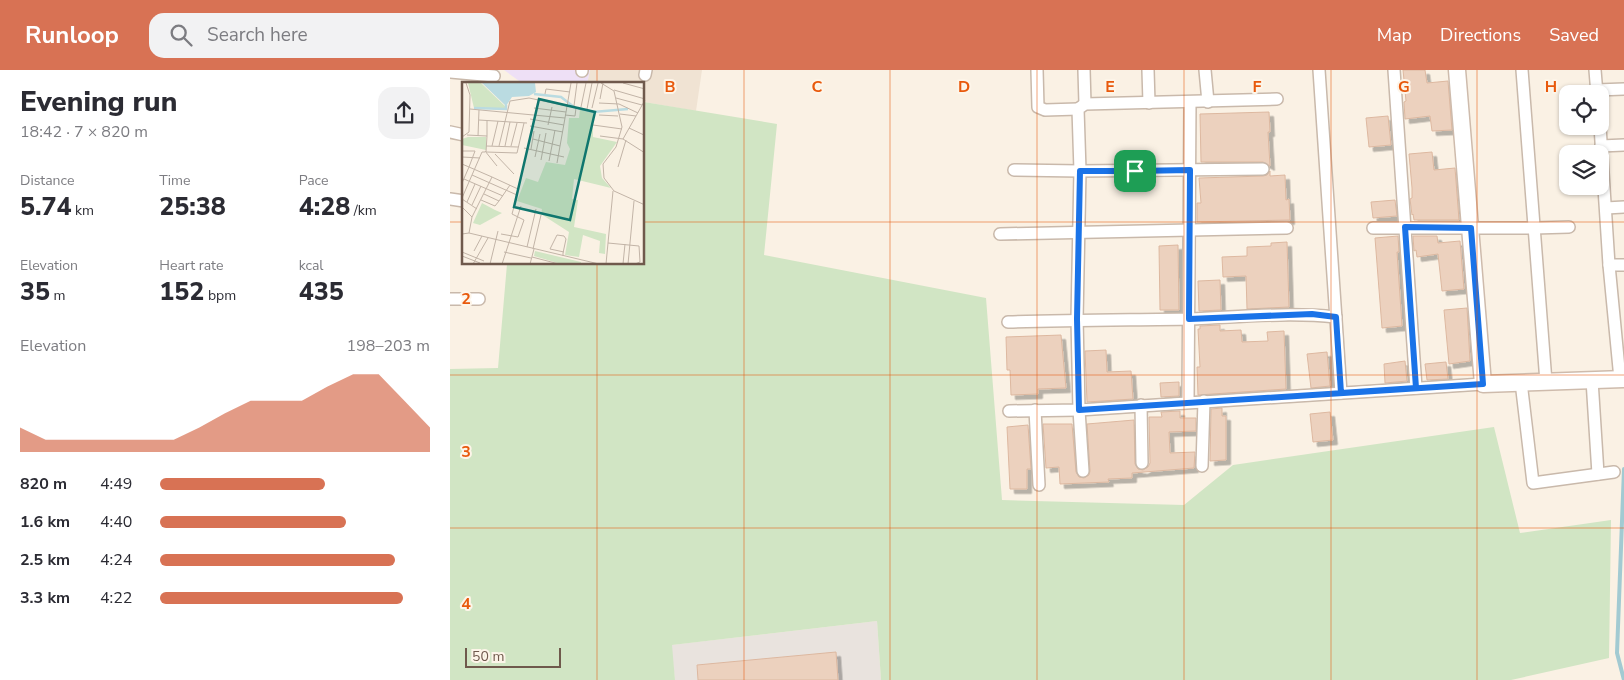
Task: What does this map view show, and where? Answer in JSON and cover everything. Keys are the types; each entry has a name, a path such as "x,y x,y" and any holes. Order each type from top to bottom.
{"street":[{"path":"1037,70 1038,107 1045,110 1082,106 1277,99"},
{"path":"1083,471 1079,410 1077,319 1084,70"},
{"path":"1148,70 1149,103"},
{"path":"1205,70 1208,102"},
{"path":"1319,70 1341,393"},
{"path":"1394,70 1416,388"},
{"path":"1457,70 1483,384"},
{"path":"1522,70 1546,382"},
{"path":"1595,70 1596,85"},
{"path":"450,72 494,76"},
{"path":"1609,91 1624,89"},
{"path":"1188,402 1190,102"},
{"path":"1609,146 1624,145"},
{"path":"1014,170 1263,169"},
{"path":"1009,411 1079,410 1483,384 1622,379 1619,326 1609,265 1605,195"},
{"path":"1606,208 1624,207"},
{"path":"1373,228 1569,227"},
{"path":"1000,234 1287,228"},
{"path":"1609,265 1624,265"},
{"path":"450,299 479,299"},
{"path":"1008,322 1077,319 1189,319 1312,314 1336,317"},
{"path":"1592,380 1598,474"},
{"path":"1521,382 1533,482 1614,472"},
{"path":"1202,466 1204,401"},
{"path":"1141,405 1142,462"},
{"path":"1035,410 1039,485"}],"shaded area":[{"path":"504,70 590,70 587,82 521,82"},
{"path":"590,70 702,70 696,111 645,102 645,82 587,82"},
{"path":"877,621 881,680 675,680 671,645"}],"green space":[{"path":"645,102 777,124 764,255 986,298 1002,500 1184,505 1233,465 1494,427 1520,533 1611,520 1609,658 1511,680 881,680 877,621 672,645 675,680 450,680 450,369 498,368 507,265 645,265"}],"building":[{"path":"1403,70 1425,70 1427,83 1448,81 1452,130 1432,131 1430,116 1405,119 1404,102 1406,101"},
{"path":"1269,112 1270,166 1263,162 1201,162 1200,114"},
{"path":"1388,116 1391,145 1369,147 1366,118"},
{"path":"1432,152 1434,170 1455,168 1459,220 1414,220 1412,215 1409,154"},
{"path":"1270,171 1270,176 1285,175 1286,200 1289,199 1290,220 1197,222 1197,203 1201,203 1199,178 1263,176 1267,175"},
{"path":"1395,200 1397,216 1373,218 1371,202"},
{"path":"1398,236 1399,252 1397,252 1402,326 1382,328 1375,238"},
{"path":"1413,236 1437,236 1438,243 1460,241 1464,289 1442,291 1438,254 1417,257 1416,250 1414,251"},
{"path":"1287,242 1289,307 1247,309 1246,276 1223,277 1222,257 1247,256 1247,247 1271,246 1271,243"},
{"path":"1178,245 1179,310 1160,310 1159,246"},
{"path":"1220,280 1221,310 1199,311 1198,281"},
{"path":"1467,308 1470,361 1449,364 1444,310"},
{"path":"1220,325 1220,331 1241,330 1242,342 1268,341 1267,332 1284,331 1286,389 1198,395 1197,367 1200,367 1198,329 1200,329 1200,326"},
{"path":"1061,335 1066,388 1038,389 1038,394 1011,395 1010,370 1007,370 1006,337"},
{"path":"1106,350 1107,372 1131,371 1133,399 1087,402 1085,351"},
{"path":"1327,352 1330,386 1311,388 1307,354"},
{"path":"1405,361 1407,381 1385,383 1384,364"},
{"path":"1446,362 1448,379 1427,380 1425,364"},
{"path":"1179,382 1179,396 1161,397 1160,383"},
{"path":"1222,408 1222,416 1226,416 1226,460 1210,461 1211,409"},
{"path":"1180,411 1180,418 1196,418 1196,431 1169,432 1170,453 1195,452 1194,468 1132,473 1132,478 1108,479 1109,482 1060,484 1059,467 1046,468 1043,424 1072,424 1076,472 1079,477 1084,478 1089,475 1090,471 1087,424 1134,420 1135,464 1138,469 1143,470 1150,463 1149,417 1162,417 1161,412"},
{"path":"1330,412 1333,440 1313,442 1310,414"},
{"path":"1028,425 1031,469 1027,469 1027,489 1010,489 1007,427"},
{"path":"836,652 838,680 698,680 697,665"}],"waterway":[{"path":"1624,469 1617,653 1624,680"}],"route":[{"path":"1190,170 1189,319 1312,314 1336,317 1341,393 1416,388 1405,227 1471,228 1483,384 1079,410 1077,319 1080,171 1135,171 1190,170"}]}
